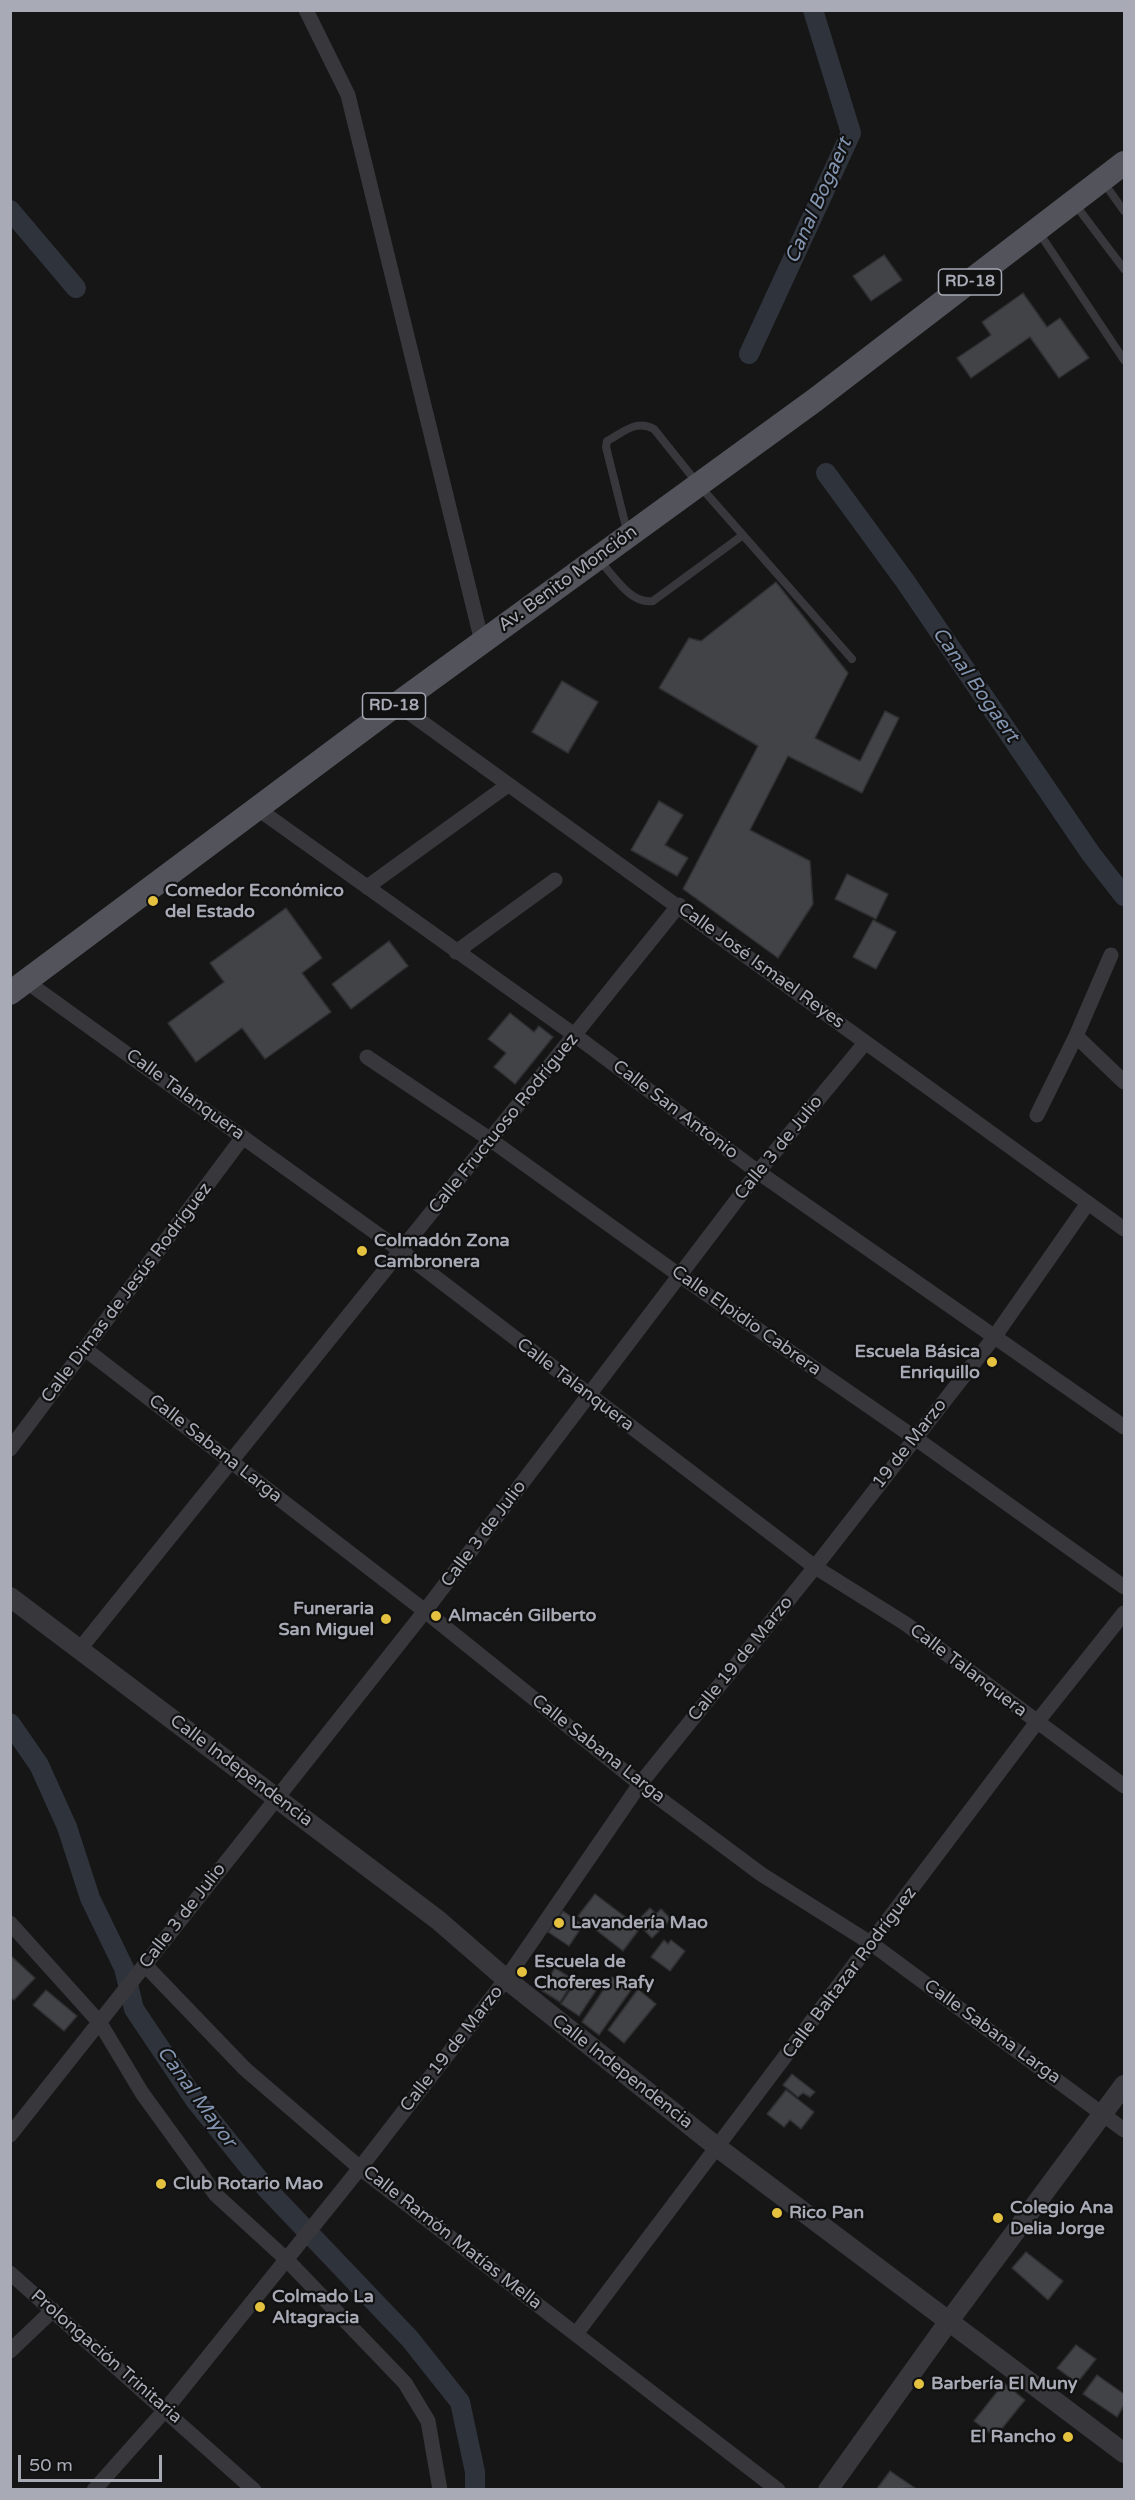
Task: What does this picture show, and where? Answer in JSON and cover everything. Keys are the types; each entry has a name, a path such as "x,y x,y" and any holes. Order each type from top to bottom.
{"main road":[{"name":"Av. Benito Monción","path":"19,987 397,704 815,400 1125,163"}],"street":[{"path":"306,10 348,95 482,642"},
{"name":"Calle José Ismael Reyes","path":"397,704 679,905 865,1043 1125,1229"},
{"path":"367,887 508,785"},
{"name":"Calle San Antonio","path":"258,809 576,1036 758,1172 1125,1427"},
{"path":"456,952 555,879"},
{"name":"Calle Fructuoso Rodríguez","path":"79,1650 230,1460 576,1036 679,905"},
{"path":"1037,1115 1076,1036 1111,955"},
{"name":"Calle Talanquera","path":"19,987 243,1137 401,1251 815,1567 906,1624 1125,1786"},
{"path":"1076,1036 1125,1082"},
{"name":"Calle 3 de Julio","path":"10,2135 275,1797 425,1611 758,1172 865,1043"},
{"name":"Calle Elpidio Cabrera","path":"367,1057 491,1140 679,1275 1125,1587"},
{"name":"Calle Dimas de Jesús Rodríguez","path":"10,1449 243,1137"},
{"name":"19 de Marzo","path":"815,1567 994,1336 1088,1203"},
{"name":"Calle Sabana Larga","path":"85,1349 425,1611 640,1784 761,1874 872,1944 1125,2130"},
{"name":"Calle 19 de Marzo","path":"94,2490 166,2409 360,2168 506,1979 640,1784 815,1567"},
{"name":"Calle Independencia","path":"10,1597 438,1920 506,1979 717,2147 1125,2453"},
{"name":"Calle Baltazar Rodríguez","path":"576,2334 1037,1722 1125,1613"},
{"path":"13,1930 100,2023 142,2093 216,2195 286,2259 405,2383 428,2421 440,2490"},
{"name":"Calle Ramón Matías Mella","path":"142,1968 245,2069 360,2168 778,2490"},
{"path":"828,2490 949,2321 1125,2085"},
{"name":"Prolongación Trinitaria","path":"10,2273 166,2409 254,2490"},
{"path":"10,2351 53,2310"}],"lane":[{"path":"1102,180 1125,211"},
{"path":"1073,202 1125,269"},
{"path":"1038,230 1125,360"},
{"path":"628,535 607,455 607,441 639,423 654,429 698,484 852,659"},
{"path":"597,558 635,599 645,603 653,601 742,535"}],"building":[{"path":"884,255 902,280 871,301 853,276"},
{"path":"1023,293 1047,327 1060,318 1089,358 1059,378 1030,337 971,378 957,358 991,335 982,322"},
{"path":"776,582 848,673 815,738 860,761 885,711 899,718 862,793 788,756 750,830 810,861 813,904 778,958 683,889 758,746 659,688 689,638 701,641"},
{"path":"562,681 598,702 568,753 532,732"},
{"path":"659,801 683,815 665,845 688,858 677,876 631,850"},
{"path":"847,874 888,894 876,919 835,899"},
{"path":"286,908 322,958 302,973 331,1012 265,1059 242,1028 196,1062 168,1023 224,982 210,963"},
{"path":"873,920 896,932 876,969 853,957"},
{"path":"389,941 408,966 351,1009 332,984"},
{"path":"510,1013 534,1032 539,1026 553,1037 515,1084 494,1067 506,1053 488,1039"},
{"path":"595,1894 640,1928 623,1951 578,1916"},
{"path":"650,1908 656,1914 661,1909 671,1919 652,1938 636,1922"},
{"path":"563,1911 583,1925 569,1946 548,1932"},
{"path":"664,1940 668,1944 671,1940 685,1951 670,1971 651,1957"},
{"path":"10,1955 35,1978 14,2000 10,1997"},
{"path":"555,1968 574,1980 560,2002 541,1990"},
{"path":"579,1977 597,1989 579,2016 561,2004"},
{"path":"612,1977 631,1990 599,2035 582,2022"},
{"path":"638,1989 656,2004 624,2043 608,2030"},
{"path":"46,1990 77,2016 64,2031 33,2005"},
{"path":"792,2074 815,2092 810,2097 803,2093 798,2097 783,2085"},
{"path":"786,2090 814,2112 801,2129 790,2120 784,2127 767,2114"},
{"path":"1026,2252 1063,2281 1048,2300 1012,2268"},
{"path":"1076,2345 1096,2359 1077,2383 1057,2368"},
{"path":"1097,2375 1124,2394 1124,2405 1117,2417 1083,2394"},
{"path":"1004,2383 1025,2400 995,2437 974,2421"},
{"path":"890,2471 915,2488 876,2490"}],"waterway":[{"name":"Canal Bogaert","path":"749,354 851,133 813,10"},
{"path":"10,210 76,288"},
{"name":"Canal Bogaert","path":"826,473 905,581 1091,854 1124,896"},
{"name":"Canal Mayor","path":"10,1723 39,1765 67,1827 90,1898 124,1968 134,2009 195,2100 265,2187 410,2339 460,2402 475,2472 475,2490"}],"place":[{"name":"Comedor Económico del Estado","path":"153,901"},
{"name":"Colmadón Zona Cambronera","path":"362,1251"},
{"name":"Escuela Básica Enriquillo","path":"992,1362"},
{"name":"Almacén Gilberto","path":"436,1616"},
{"name":"Funeraria San Miguel","path":"386,1619"},
{"name":"Lavandería Mao","path":"559,1923"},
{"name":"Escuela de Choferes Rafy","path":"522,1972"},
{"name":"Club Rotario Mao","path":"161,2184"},
{"name":"Rico Pan","path":"777,2213"},
{"name":"Colegio Ana Delia Jorge","path":"998,2218"},
{"name":"Colmado La Altagracia","path":"260,2307"},
{"name":"Barbería El Muny","path":"919,2384"},
{"name":"El Rancho","path":"1068,2437"}]}
